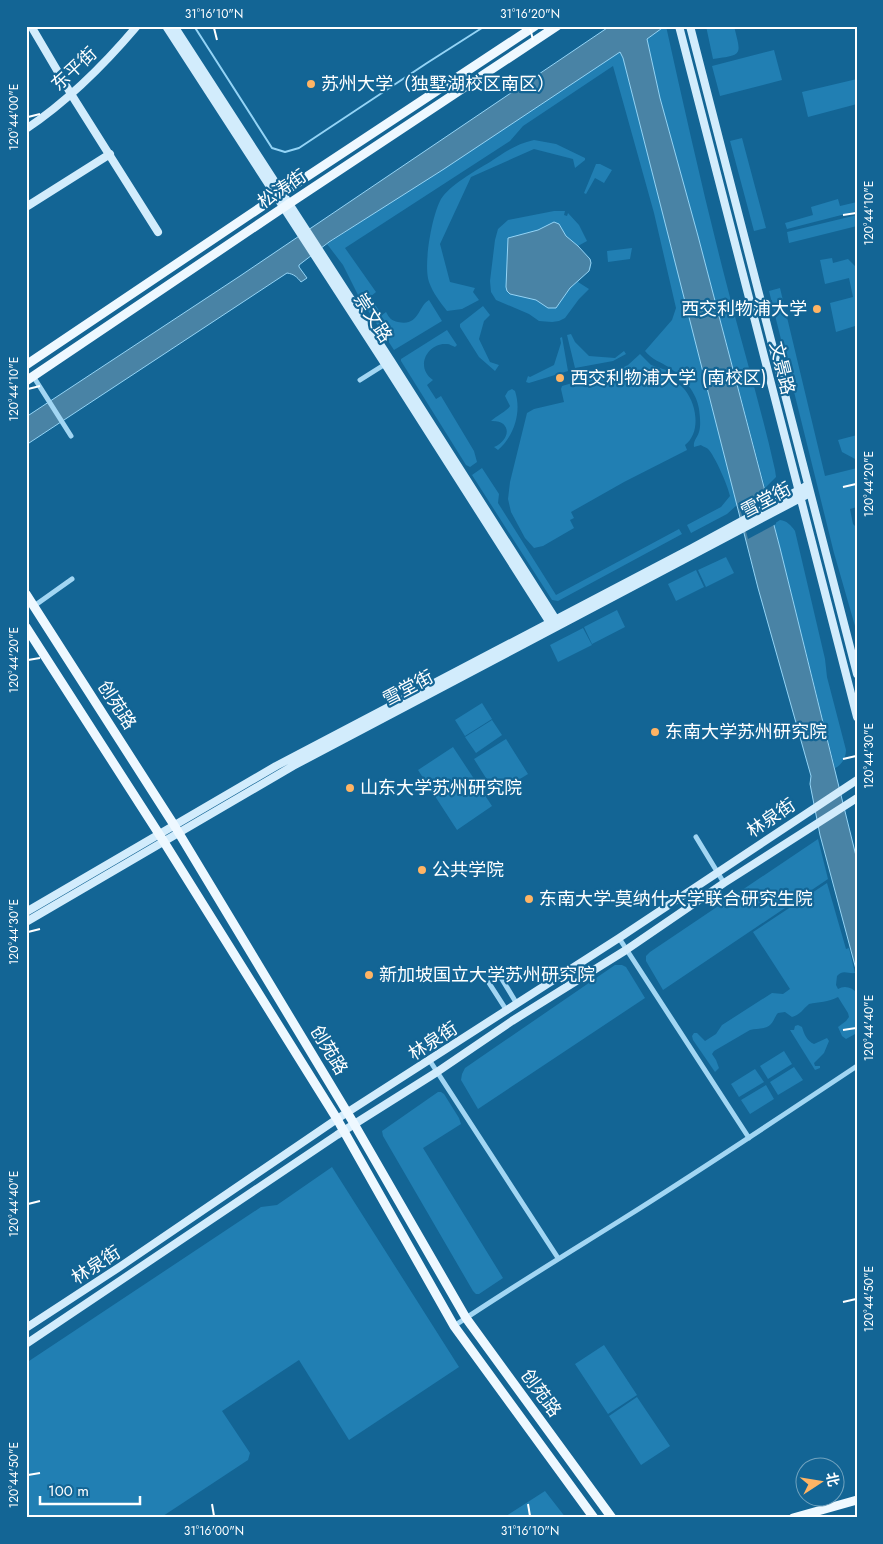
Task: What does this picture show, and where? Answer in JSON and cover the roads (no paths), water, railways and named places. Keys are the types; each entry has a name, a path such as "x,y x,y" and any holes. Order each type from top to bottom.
{"main road":[{"path":"31,26 71,94 158,232"},
{"name":"东平街","path":"26,129 96,72 137,26"},
{"name":"崇文路","path":"166,26 279,194"},
{"name":"崇文路","path":"174,26 286,205 555,624"},
{"name":"松涛街","path":"26,365 279,194 535,26"},
{"name":"松涛街","path":"29,379 286,205 558,26"},
{"name":"文景路","path":"679,26 857,717"},
{"name":"文景路","path":"690,26 857,674"},
{"path":"26,207 110,154"},
{"name":"雪堂街","path":"26,912 161,838 179,833 293,766 741,526 808,485"},
{"name":"雪堂街","path":"772,508 810,494"},
{"name":"创苑路","path":"26,594 179,833 348,1112 466,1318 612,1518"},
{"name":"雪堂街","path":"26,922 161,838 174,825 276,766 555,624"},
{"name":"创苑路","path":"26,627 161,838 337,1120 454,1326 594,1518"},
{"name":"林泉街","path":"26,1328 348,1112 619,938 857,780"},
{"name":"林泉街","path":"26,1344 342,1131 626,950 724,882 857,798"},
{"path":"792,1518 857,1500"}],"street":[{"path":"362,379 388,362"},
{"path":"29,379 47,399 70,436"},
{"path":"34,606 72,578"},
{"path":"696,837 724,882"},
{"path":"619,938 749,1138"},
{"path":"500,976 517,1004"},
{"path":"489,983 507,1011"},
{"path":"430,1060 558,1258"},
{"path":"454,1326 749,1138 857,1066"}],"waterway":[{"path":"194,26 272,148 285,152 299,148 485,26"}],"place":[{"name":"苏州大学（独墅湖校区南区）","path":"311,84"},
{"name":"西交利物浦大学","path":"817,309"},
{"name":"西交利物浦大学 (南校区)","path":"560,378"},
{"name":"东南大学苏州研究院","path":"655,732"},
{"name":"山东大学苏州研究院","path":"350,788"},
{"name":"公共学院","path":"422,870"},
{"name":"东南大学-莫纳什大学联合研究生院","path":"529,899"},
{"name":"新加坡国立大学苏州研究院","path":"369,975"}]}
